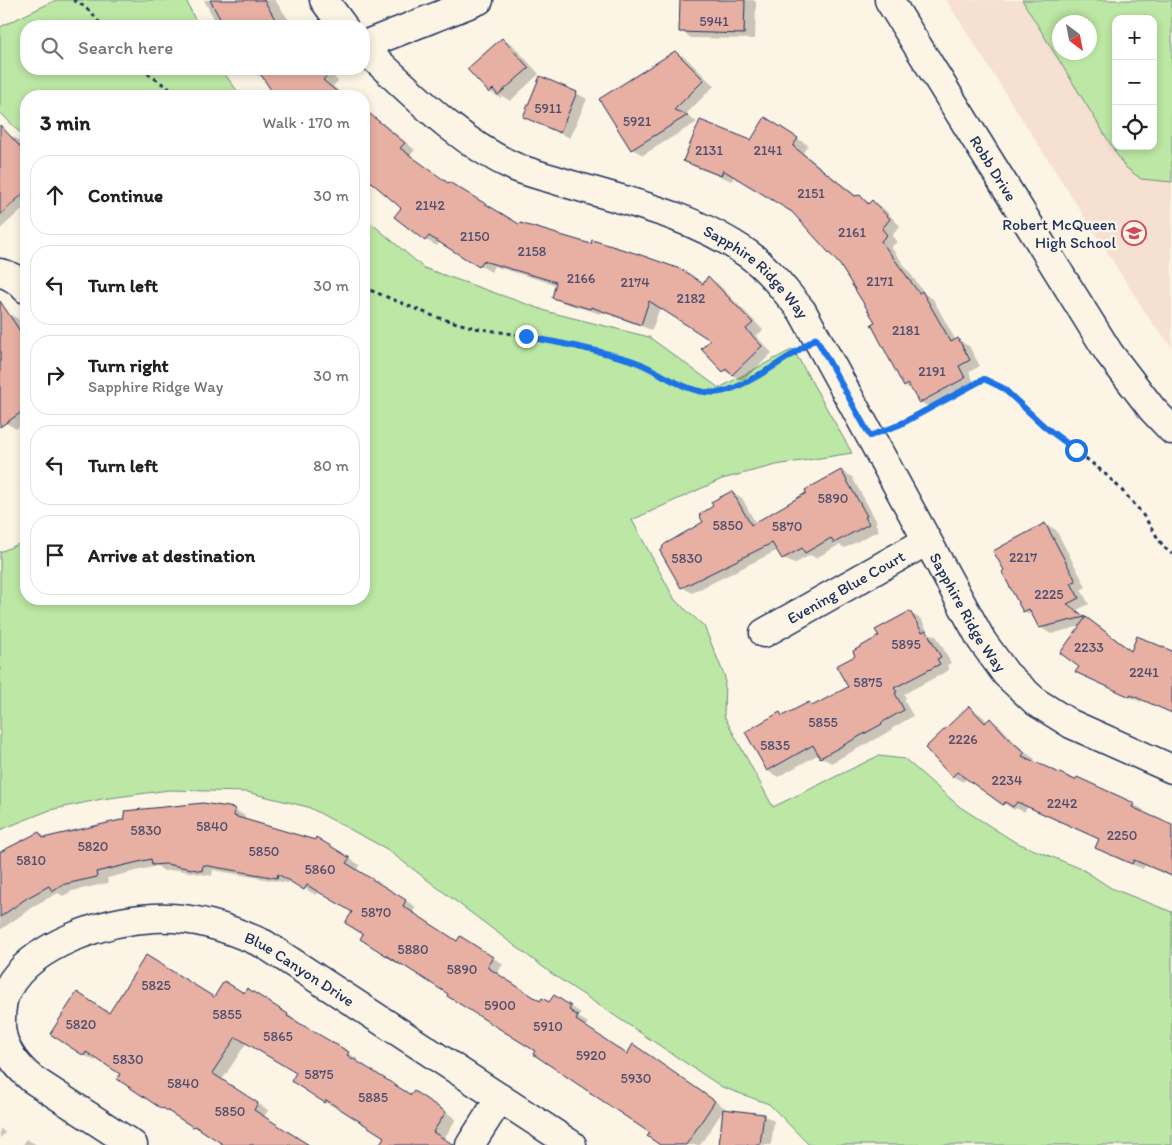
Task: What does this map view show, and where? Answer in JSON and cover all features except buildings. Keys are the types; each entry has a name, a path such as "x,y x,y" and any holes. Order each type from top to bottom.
{"street":[{"path":"324,0 339,20"},
{"path":"370,45 479,0"},
{"name":"Robb Drive","path":"889,0 1109,353 1152,409 1172,430"},
{"name":"Sapphire Ridge Way","path":"370,53 450,127 483,151 516,167 681,219 715,233 749,255 777,280 802,311 982,641 1006,674 1036,702 1070,724 1172,769"},
{"name":"Evening Blue Court","path":"764,633 927,541"},
{"name":"Blue Canyon Drive","path":"134,1145 20,1069 7,1051 0,1029 1,1008 7,988 21,970 44,952 78,934 117,922 155,918 192,920 229,929 264,944 572,1145"},
{"path":"470,1145 500,1098"}],"path":[{"path":"73,0 81,4 98,20"},
{"path":"150,75 171,90"},
{"path":"370,290 436,317 475,328 526,336 619,356 645,365 666,378 687,387 709,392 720,392 734,388 799,351 816,338"},
{"path":"870,436 899,425 984,379 989,380 1003,388 1045,427 1076,450 1124,492 1149,523 1167,551 1172,554"}],"shaded area":[{"name":"Robert McQueen High School","path":"946,0 1172,0 1172,347 1151,321"}],"green space":[{"path":"56,0 186,0 195,20 20,20 20,75 225,75 237,90 20,90 20,133 0,112 0,27"},
{"path":"1022,0 1172,0 1172,182 1141,179 1124,166 1114,150 1157,150 1157,15 1112,15 1112,146 1059,60 1097,60 1097,15 1052,15 1052,49"},
{"path":"370,222 424,268 549,312 649,337 719,388 793,349 852,453 776,465 722,479 632,520 675,600 704,626 725,677 724,716 773,807 878,756 905,759 960,807 1015,842 1082,869 1111,888 1172,912 1172,1145 809,1145 769,1104 722,1087 555,976 385,848 308,807 247,792 169,790 102,799 50,810 0,830 0,552 20,544 20,605 370,605"}],"place":[{"name":"Robert McQueen High School","path":"1134,233"}],"route":[{"path":"526,336 619,356 645,365 666,378 687,387 709,392 720,392 734,388 799,351 816,338 870,436 899,425 984,379 1003,388 1045,427 1076,450"}]}
